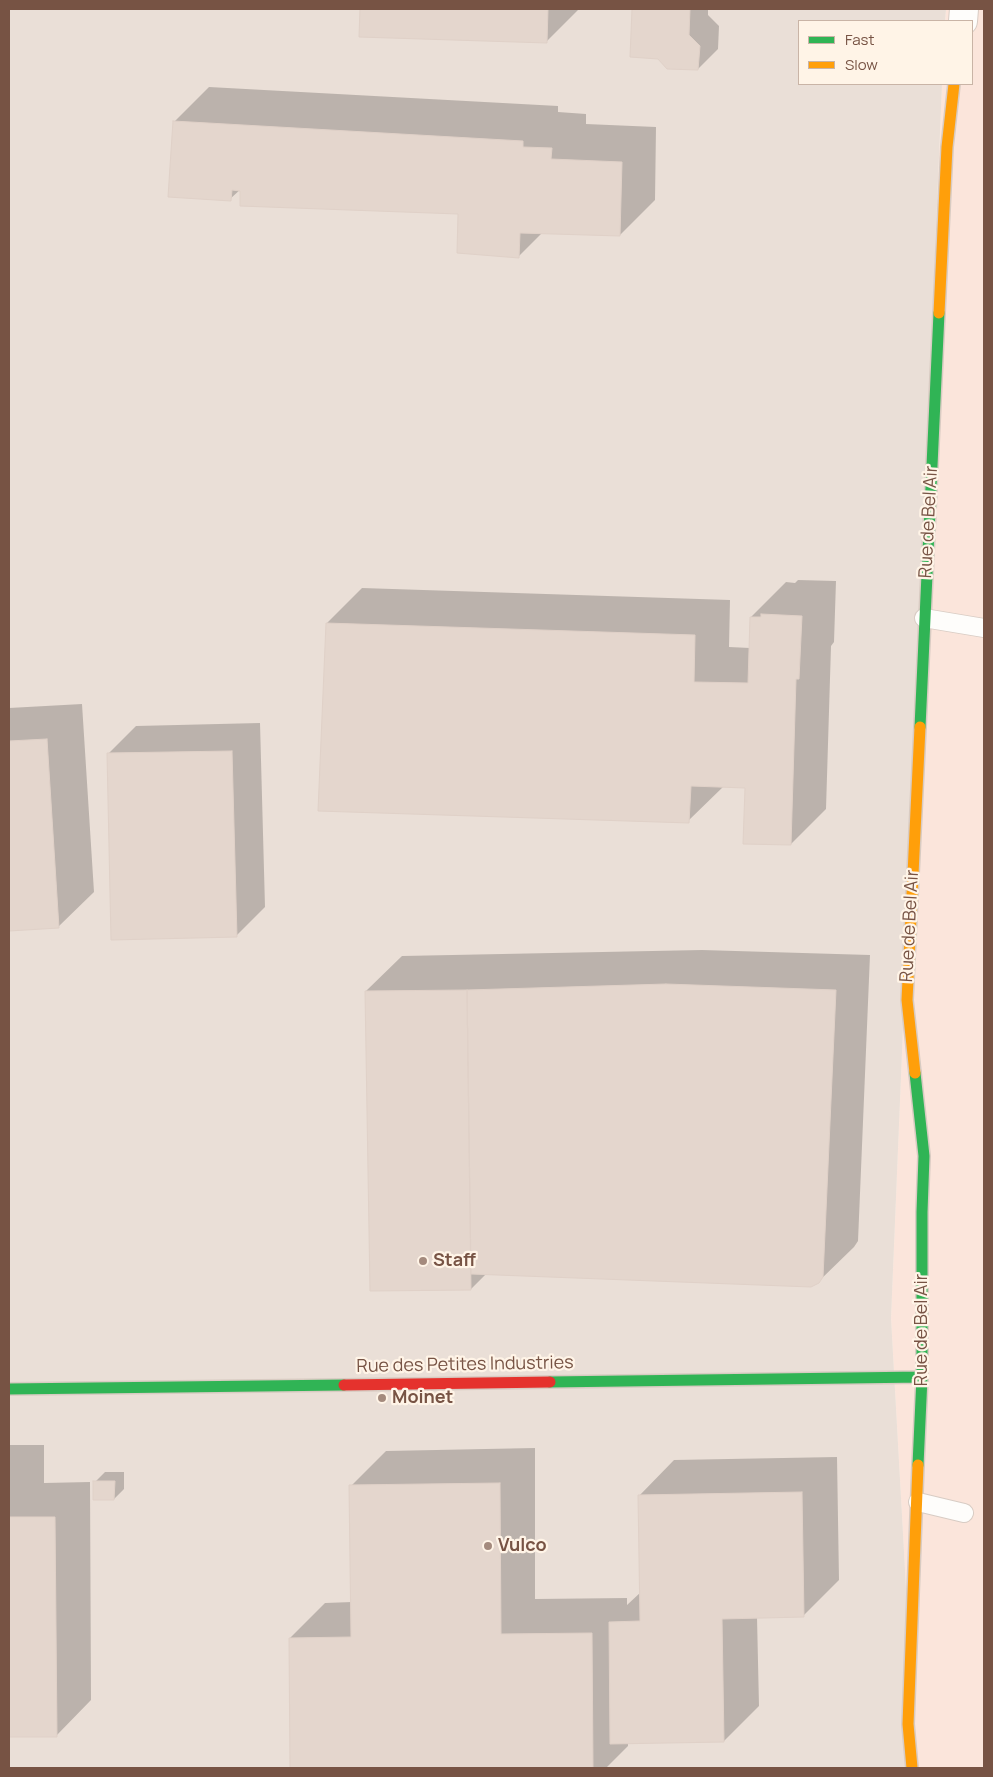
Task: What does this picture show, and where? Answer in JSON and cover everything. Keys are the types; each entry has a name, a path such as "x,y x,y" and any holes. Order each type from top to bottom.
{"street":[{"name":"Rue de Bel Air","path":"912,1768 908,1724 922,1377 924,1156 907,1000 947,148 954,85"},
{"name":"Rue des Petites Industries","path":"9,1388 922,1377"}],"lane":[{"path":"924,618 984,628"},
{"path":"918,1502 964,1513"}],"shaded area":[{"path":"9,9 946,9 945,20 798,20 798,85 942,85 891,1318 916,1768 9,1768"},
{"path":"946,9 984,9 984,1768 916,1768 891,1318 942,85 973,85 973,20 945,20"}],"building":[{"path":"360,9 548,9 547,43 359,37"},
{"path":"632,9 690,9 689,35 700,46 698,70 667,69 658,59 630,57"},
{"path":"173,121 523,141 523,147 552,148 551,159 622,162 620,236 520,233 519,258 457,253 458,214 240,206 240,191 232,190 231,201 168,197"},
{"path":"761,614 802,616 799,679 796,679 791,845 743,844 745,788 691,786 689,823 318,811 326,623 695,635 694,682 748,683 750,617 761,617"},
{"path":"47,739 59,928 9,931 9,741"},
{"path":"232,751 237,937 111,940 107,753"},
{"path":"666,984 836,990 823,1277 819,1283 811,1287 471,1274 467,990"},
{"path":"467,990 471,1290 370,1291 365,991"},
{"path":"93,1481 115,1481 114,1500 93,1500"},
{"path":"500,1483 501,1634 592,1633 593,1768 290,1768 289,1638 351,1637 349,1485"},
{"path":"802,1492 804,1617 722,1619 724,1742 610,1744 609,1622 640,1621 638,1495"},
{"path":"9,1517 55,1517 57,1737 9,1737"}],"traffic: fast":[{"path":"920,727 939,313"},
{"path":"915,1073 924,1156 922,1377 918,1465"},
{"path":"550,1382 922,1377"},
{"path":"9,1389 344,1385"}],"traffic: slow":[{"path":"939,313 947,147 954,85"},
{"path":"915,1073 907,1000 920,727"},
{"path":"912,1768 908,1724 918,1465"}],"traffic: jam":[{"path":"344,1385 550,1382"}],"place":[{"name":"Staff","path":"423,1261"},
{"name":"Moinet","path":"382,1398"},
{"name":"Vulco","path":"488,1546"}]}
